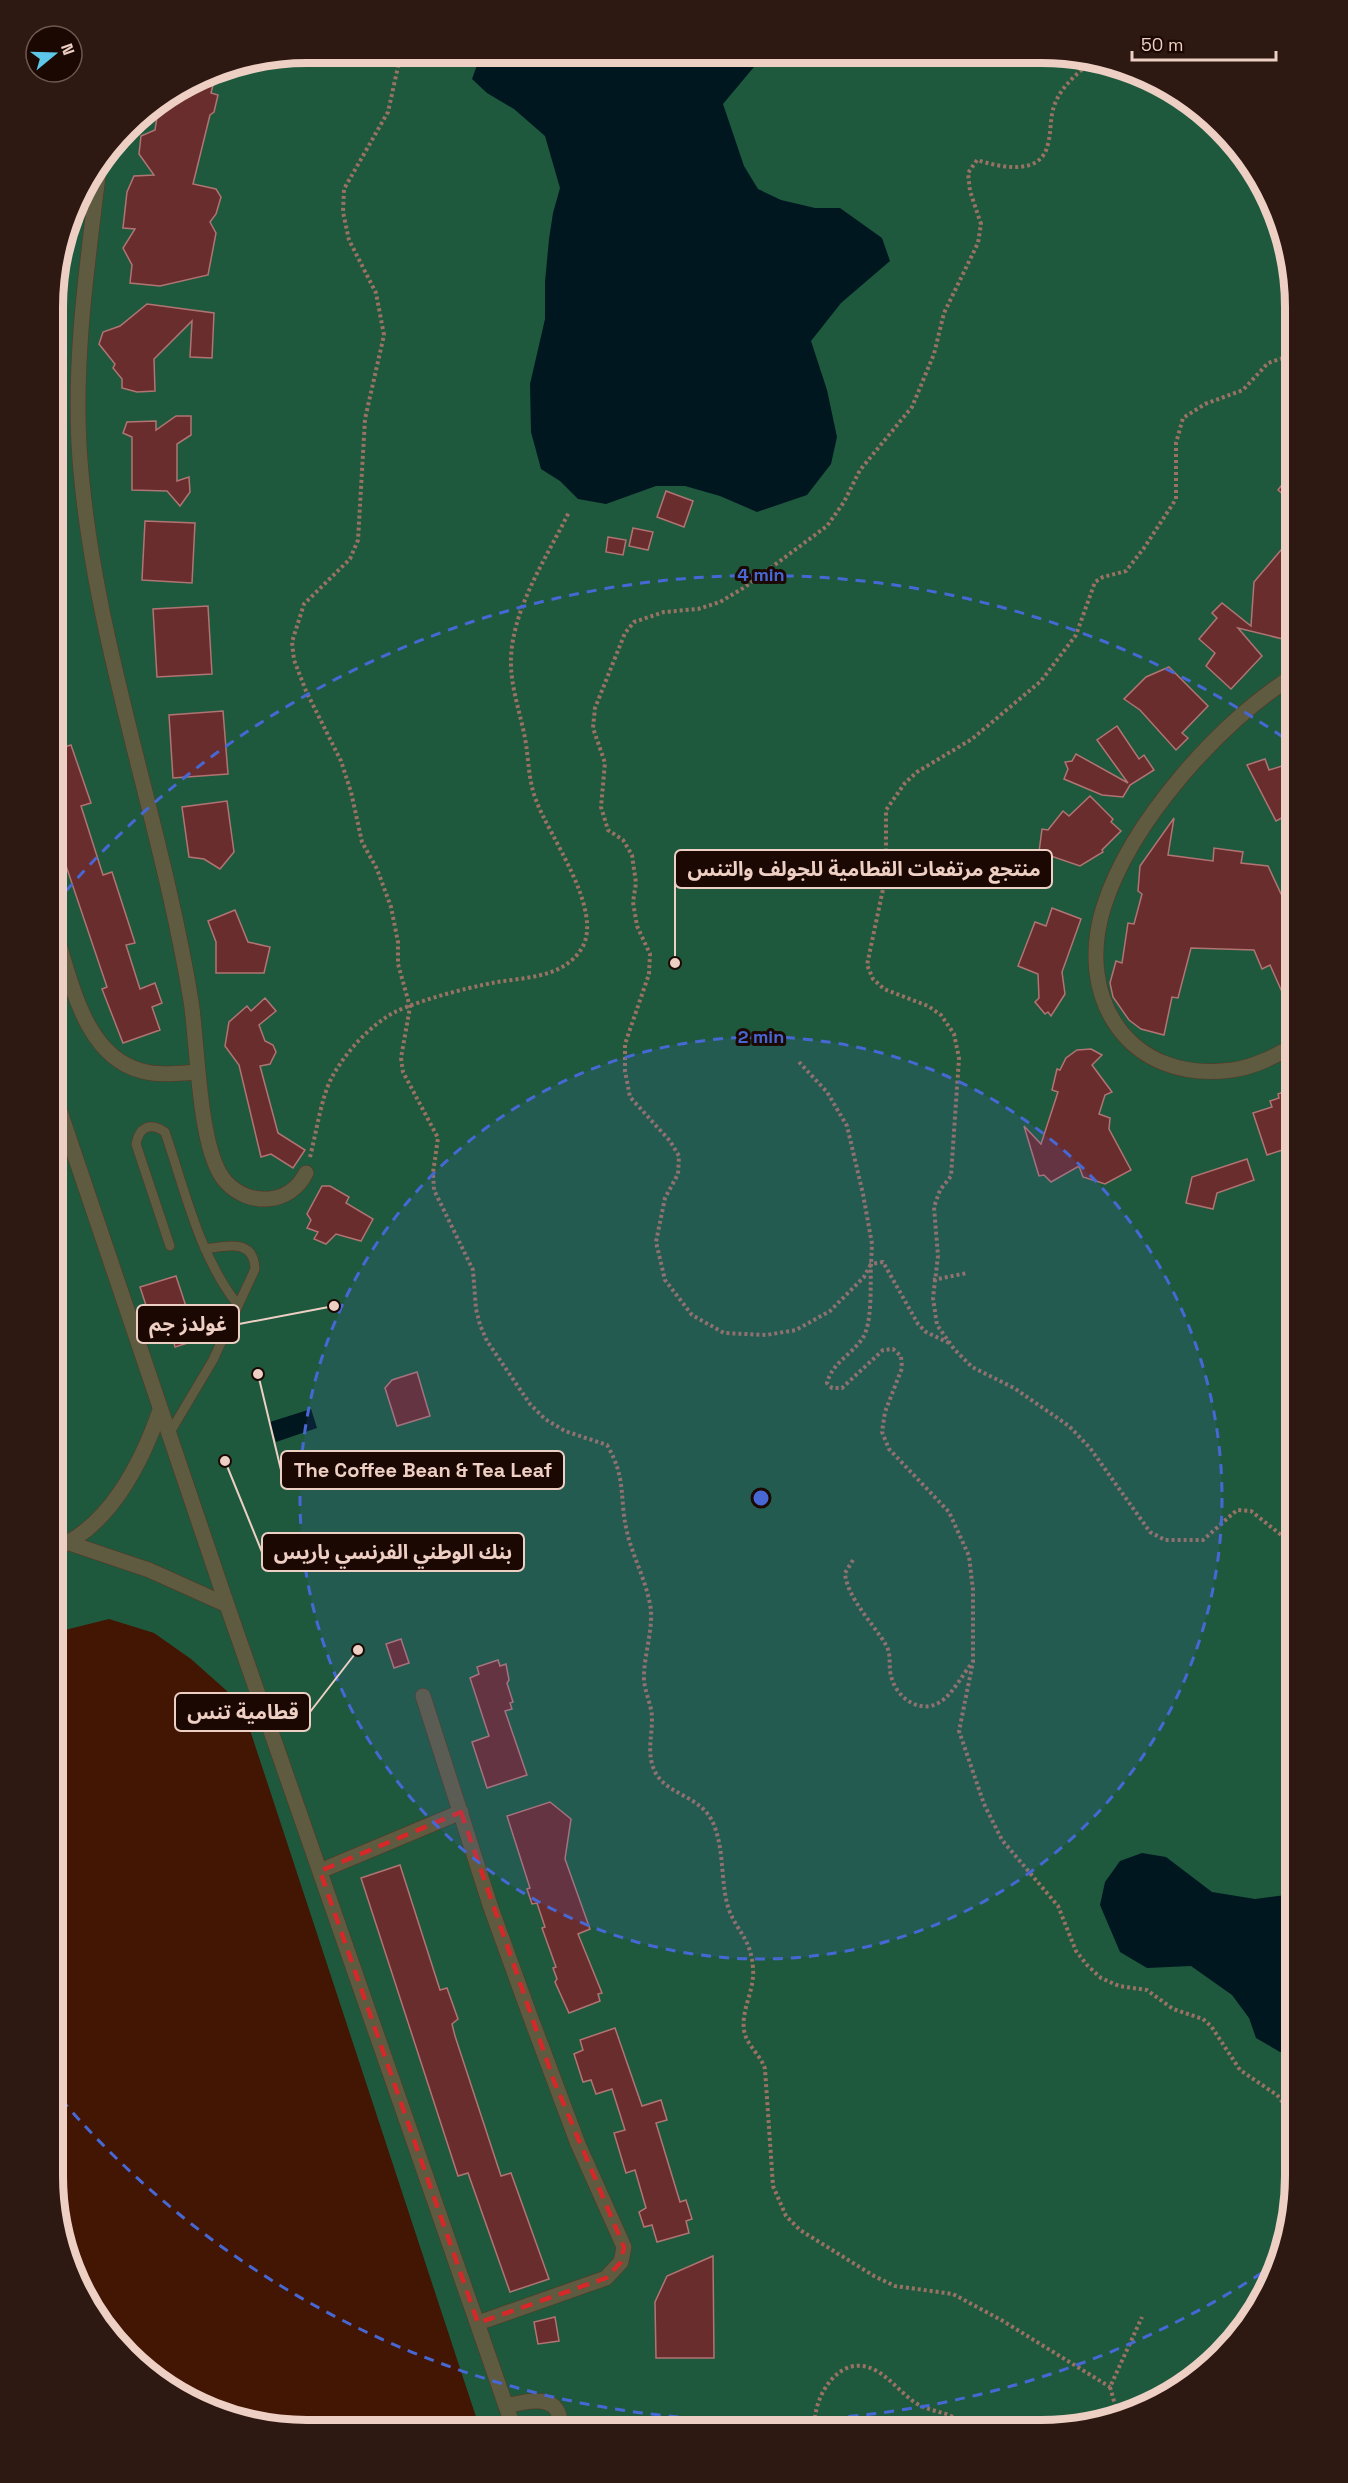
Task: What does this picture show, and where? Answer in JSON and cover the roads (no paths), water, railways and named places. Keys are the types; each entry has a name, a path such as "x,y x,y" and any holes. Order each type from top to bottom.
{"street":[{"path":"97,183 84,295 80,362 79,442 83,493 100,595 175,911 195,1025 205,1128 222,1178 234,1190 248,1198 264,1200 280,1197 298,1185 306,1173"},
{"path":"1285,683 1238,719 1160,803 1135,837 1117,871 1103,909 1096,950 1096,980 1105,1008 1121,1033 1143,1052 1169,1066 1198,1071 1232,1070 1260,1063 1285,1051"},
{"path":"63,954 88,1024 103,1049 120,1062 143,1072 171,1074 198,1072"},
{"path":"63,1121 227,1605 511,2420"},
{"path":"63,1545 90,1526 125,1484 140,1461 160,1410"},
{"path":"69,1543 149,1570 227,1605"},
{"path":"423,1696 491,1908 558,2092 578,2144 624,2247 618,2269 606,2278 478,2323"},
{"path":"320,1871 461,1812"},
{"path":"506,2406 532,2399 546,2402 556,2411 558,2420"}],"lane":[{"path":"170,1246 136,1144 138,1134 146,1127 156,1126 165,1132 205,1249 219,1278 238,1305"},
{"path":"169,1434 213,1360 253,1276 255,1263 252,1256 237,1245 205,1249"}],"water":[{"path":"478,63 757,63 723,104 744,166 758,189 781,200 815,208 840,208 882,238 890,261 841,303 811,341 827,390 837,437 831,464 807,495 757,512 720,496 685,486 656,486 606,504 578,499 560,481 541,469 531,432 530,384 545,319 545,282 549,239 560,188 545,136 514,109 487,93 472,79"},
{"path":"311,1409 317,1428 276,1442 270,1422"},
{"path":"1142,1853 1166,1857 1212,1892 1255,1899 1285,1895 1285,2051 1280,2052 1256,2038 1249,2018 1232,1995 1191,1966 1147,1968 1120,1952 1100,1905 1105,1882 1120,1861"}],"place":[{"name":"منتجع مرتفعات القطامية للجولف والتنس","path":"675,963"},
{"name":"غولدز جم","path":"334,1306"},
{"name":"The Coffee Bean & Tea Leaf","path":"258,1374"},
{"name":"بنك الوطني الفرنسي باريس","path":"225,1461"},
{"name":"قطامية تنس","path":"358,1650"}]}
